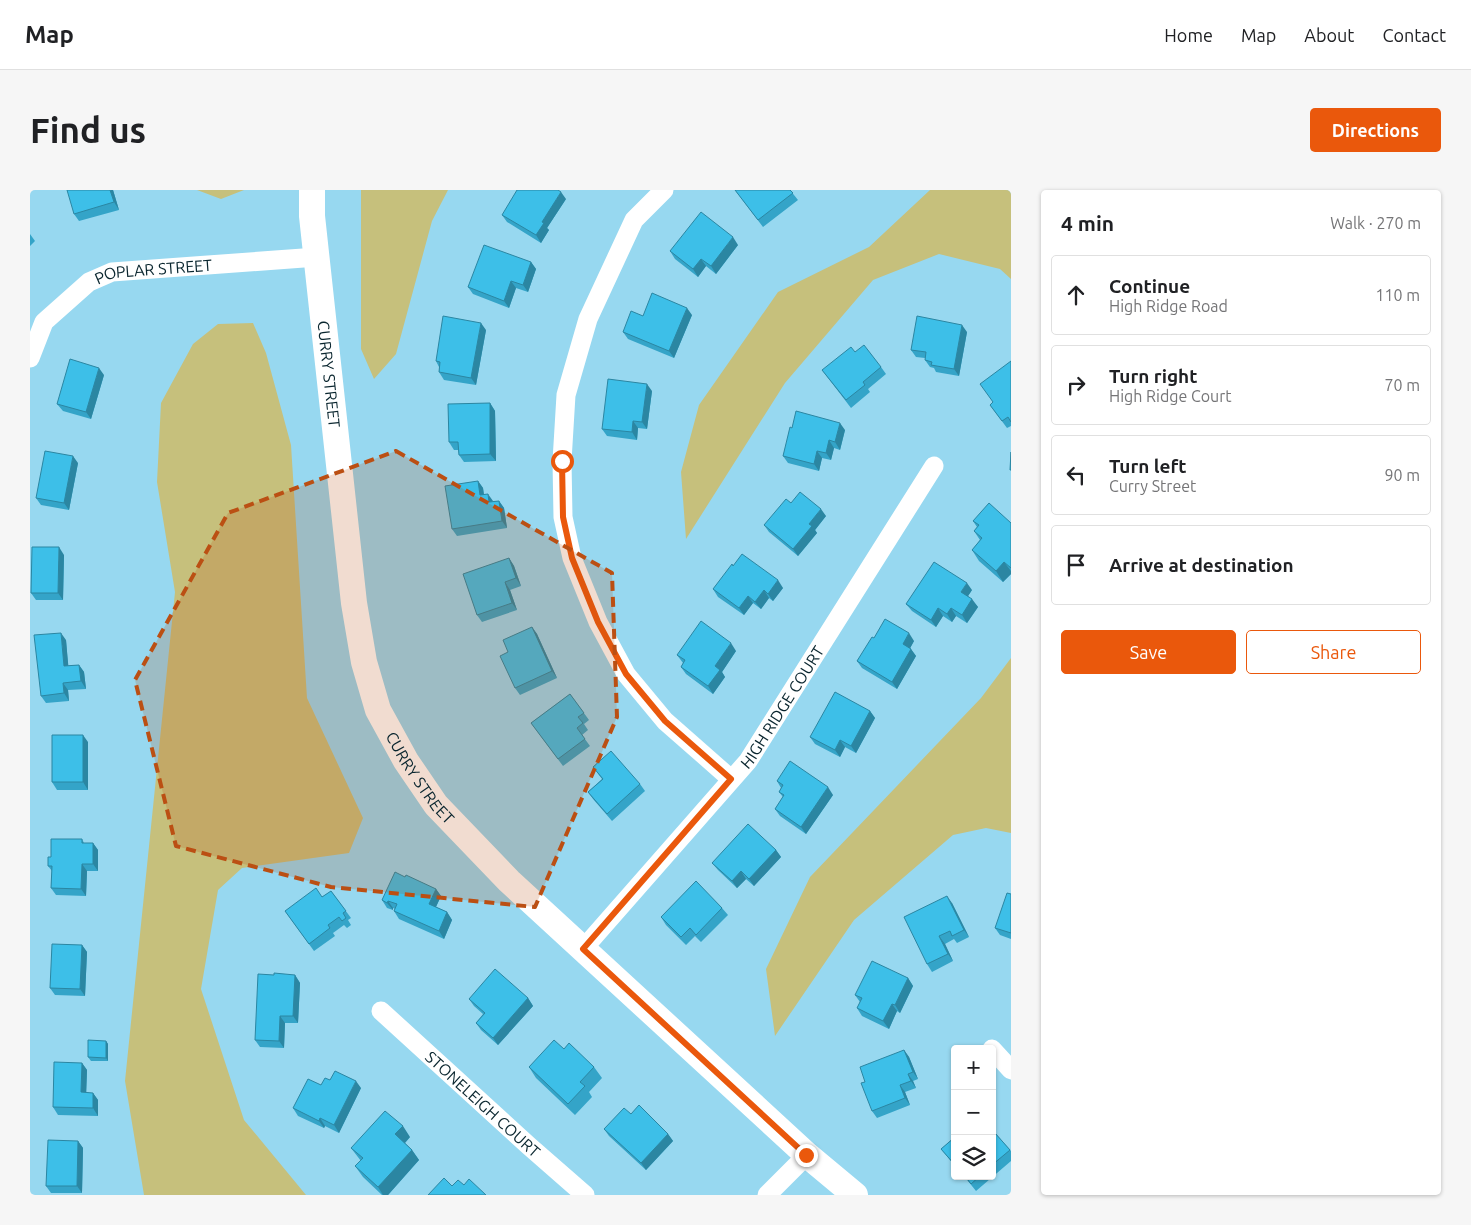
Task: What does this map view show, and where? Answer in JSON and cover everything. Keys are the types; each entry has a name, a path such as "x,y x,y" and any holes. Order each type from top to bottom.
{"street":[{"name":"CURRY STREET","path":"312,190 312,216 354,603 364,662 378,710 406,761 436,805 509,881 806,1155 855,1195"},
{"path":"664,190 634,220 588,319 566,395 562,461 563,517 572,558 598,622 626,674 665,721 731,779"},
{"name":"POPLAR STREET","path":"30,358 44,322 89,282 112,272 317,257"},
{"name":"HIGH RIDGE COURT","path":"583,949 748,761 934,466"},
{"name":"STONELEIGH COURT","path":"381,1011 585,1195"},
{"path":"996,1053 1011,1070"},
{"path":"767,1195 806,1155"}],"highlighted area":[{"path":"396,451 612,573 617,717 535,907 331,887 176,846 135,680 228,513"}],"shaded area":[{"path":"197,190 244,190 221,199"},
{"path":"361,190 448,190 432,221 396,354 374,379 361,349"},
{"path":"930,190 1011,190 1011,279 1000,269 939,254 873,280 785,383 686,539 681,472 699,405 778,292 869,247"},
{"path":"253,323 266,353 291,445 307,698 363,818 349,853 242,868 218,890 201,989 244,1120 306,1195 144,1195 125,1081 175,592 157,482 161,403 193,344 218,324"},
{"path":"1011,658 1011,833 986,828 953,835 854,920 775,1036 766,969 810,877 981,698"}],"building":[{"path":"67,190 110,190 114,202 74,214"},
{"path":"517,190 558,190 561,192 536,235 502,215"},
{"path":"735,190 790,190 793,193 758,220"},
{"path":"701,212 733,237 711,266 701,259 693,269 670,251"},
{"path":"484,245 531,262 523,285 511,281 504,301 468,287"},
{"path":"652,293 687,308 669,351 623,332 631,311 643,316"},
{"path":"443,316 481,323 471,378 439,372 440,362 436,361"},
{"path":"917,316 962,325 954,369 931,365 932,362 925,360 926,352 911,350"},
{"path":"864,345 881,367 863,382 865,385 846,400 822,370 851,347 855,352"},
{"path":"70,359 99,368 86,412 57,404"},
{"path":"1011,361 1011,422 1008,417 1002,421 990,405 993,402 980,384"},
{"path":"608,379 647,384 642,422 633,421 632,432 602,429"},
{"path":"490,403 490,454 459,455 458,442 449,442 448,404"},
{"path":"796,411 840,423 835,442 829,440 826,453 817,451 814,464 783,456"},
{"path":"45,451 73,456 64,503 36,498"},
{"path":"478,481 480,495 488,494 489,502 499,501 502,521 452,529 445,486"},
{"path":"800,492 821,509 809,524 812,526 793,549 764,525 786,499 791,503"},
{"path":"989,503 1011,523 1011,568 1004,562 996,571 972,550 982,538 974,531 979,525 973,521"},
{"path":"32,547 59,547 58,593 31,593"},
{"path":"742,554 778,580 768,594 764,590 755,602 748,596 739,608 713,589"},
{"path":"509,558 516,578 505,582 512,603 477,615 463,574"},
{"path":"934,562 967,583 961,592 972,599 962,615 951,608 947,614 938,608 931,620 906,604"},
{"path":"885,619 909,633 903,644 911,649 892,682 857,661"},
{"path":"701,621 731,643 715,666 720,670 708,686 681,667 685,660 677,655"},
{"path":"532,627 552,671 515,688 500,656 508,652 503,640"},
{"path":"61,633 64,666 79,665 81,681 63,683 64,693 41,696 34,635"},
{"path":"835,692 870,711 851,746 840,740 835,750 810,737"},
{"path":"570,694 584,713 578,717 583,723 577,728 585,739 558,759 531,723"},
{"path":"52,735 83,735 83,782 52,782"},
{"path":"611,751 640,784 607,814 588,792 603,779 593,767"},
{"path":"790,761 828,787 801,827 775,809 784,795 779,792 783,785 777,781"},
{"path":"748,824 776,850 749,879 741,871 732,881 712,863"},
{"path":"51,839 82,839 82,843 93,843 93,864 82,864 81,889 51,888 52,866 48,866 48,857 51,857"},
{"path":"395,872 436,889 429,904 447,912 439,931 394,911 397,904 388,901 387,903 382,900"},
{"path":"696,881 722,908 696,935 690,928 681,937 661,917"},
{"path":"316,888 322,897 331,891 346,911 343,913 346,918 342,921 339,917 328,925 330,928 309,944 285,911"},
{"path":"1007,893 1011,894 1011,933 995,928"},
{"path":"947,896 964,930 952,936 950,931 939,936 948,954 927,964 904,917"},
{"path":"52,944 82,945 80,989 50,988"},
{"path":"872,961 908,978 895,1005 892,1004 883,1021 857,1008 862,998 855,995"},
{"path":"495,969 528,998 493,1038 476,1023 485,1013 469,999"},
{"path":"274,973 295,975 293,1016 280,1016 279,1041 255,1040 258,974 274,975"},
{"path":"88,1040 106,1041 106,1058 88,1057"},
{"path":"554,1040 564,1049 569,1043 594,1067 580,1082 585,1086 568,1104 529,1067"},
{"path":"904,1050 913,1072 908,1074 911,1081 900,1085 905,1098 872,1111 861,1083 865,1082 860,1067"},
{"path":"54,1062 82,1063 81,1092 93,1093 93,1108 53,1107"},
{"path":"335,1071 356,1081 334,1125 320,1118 319,1121 293,1108 308,1079 321,1085 325,1078 330,1080"},
{"path":"639,1105 668,1134 641,1163 604,1129 624,1108 631,1114"},
{"path":"385,1111 403,1126 395,1134 412,1150 378,1187 355,1166 363,1158 351,1148"},
{"path":"996,1134 1010,1150 996,1162"},
{"path":"48,1140 78,1141 77,1186 46,1186"},
{"path":"951,1140 951,1160 941,1149"},
{"path":"444,1178 452,1186 458,1180 464,1185 469,1179 486,1195 428,1195"}],"route":[{"path":"562,461 563,517 572,558 598,622 626,674 665,721 731,779 583,949 806,1155"}]}
